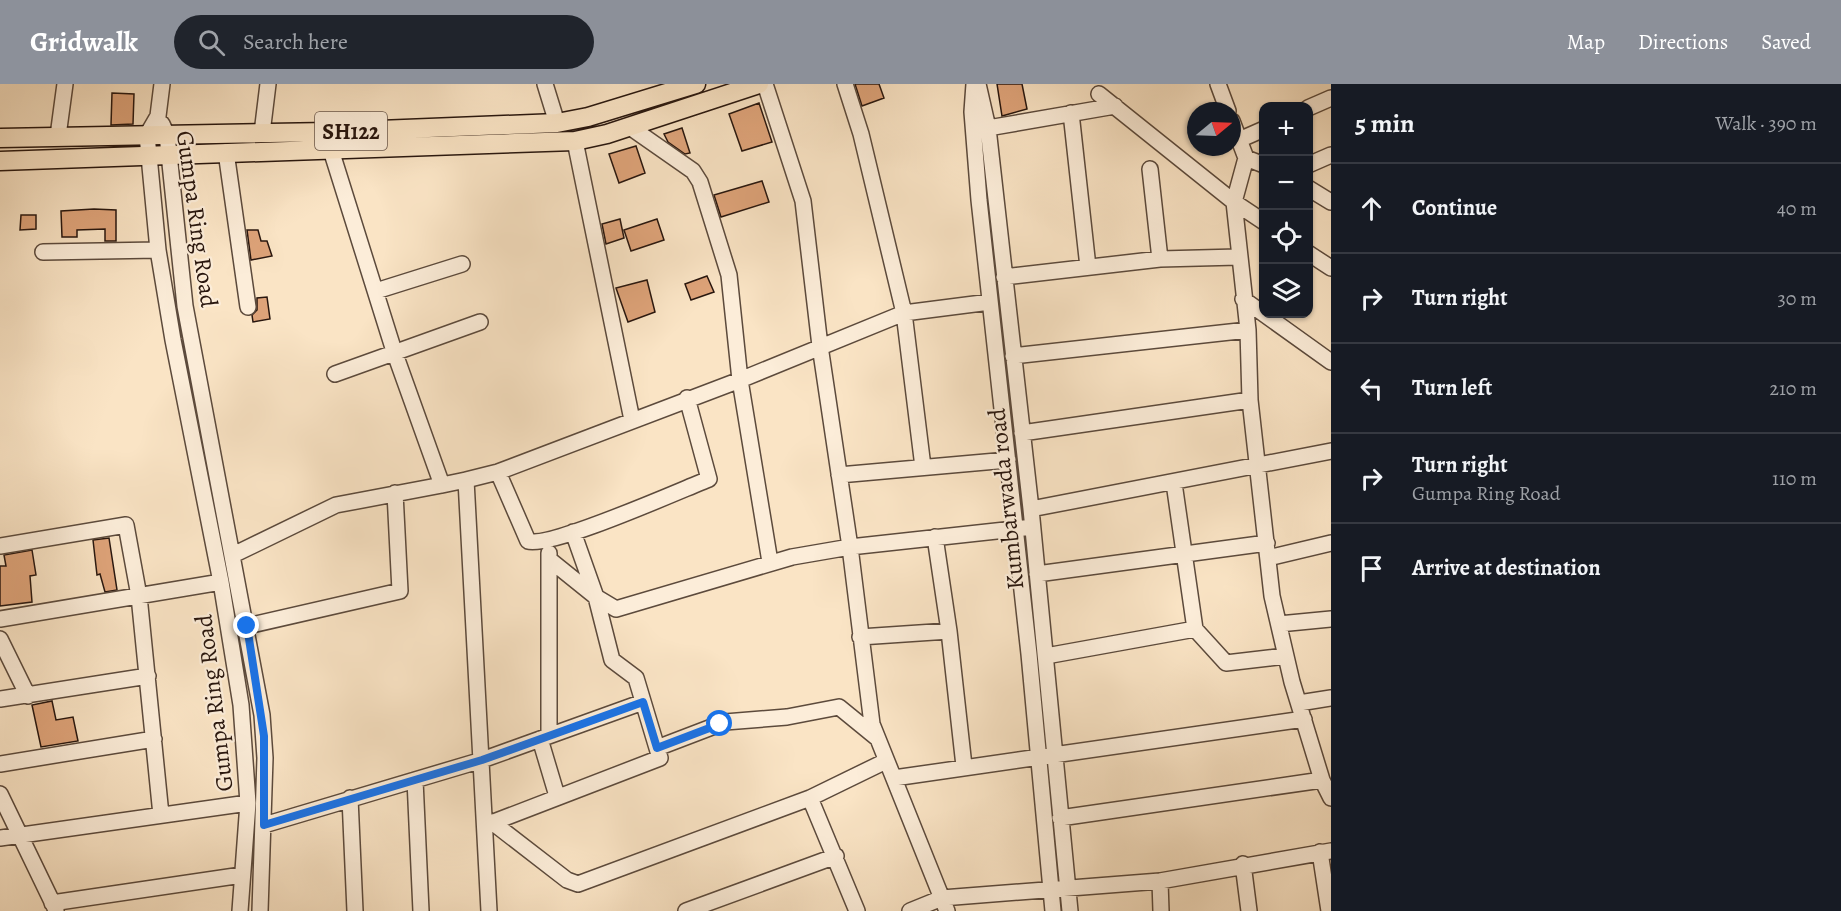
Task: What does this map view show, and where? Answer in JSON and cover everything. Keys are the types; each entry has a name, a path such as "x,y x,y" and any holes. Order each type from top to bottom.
{"main road":[{"name":"SH122","path":"0,138 262,133 558,123 588,117 696,84"},
{"path":"0,161 575,141 630,127 759,84"}],"street":[{"path":"58,136 64,84"},
{"path":"158,116 162,84"},
{"path":"262,133 268,84"},
{"path":"545,84 558,123"},
{"path":"765,84 803,201 820,346 850,547 872,724 945,905"},
{"path":"845,84 861,134 904,313 923,467"},
{"name":"Kumbarwada road","path":"974,84 972,112 990,302 1053,911"},
{"name":"Kumbarwada road","path":"978,84 988,128 1022,433 1070,911"},
{"path":"1218,84 1225,102"},
{"path":"1099,94 1234,202 1259,219"},
{"path":"1313,106 1331,98"},
{"path":"988,128 1115,106"},
{"path":"1071,113 1088,267"},
{"name":"Gumpa Ring Road","path":"158,116 168,135 185,306 247,626 264,736 264,825 260,911"},
{"name":"Gumpa Ring Road","path":"158,116 147,135 158,250 242,705 248,803 240,911"},
{"path":"630,127 693,171 700,182 729,275 740,380 770,562"},
{"path":"1241,139 1259,131"},
{"path":"575,141 632,420"},
{"path":"1241,145 1246,158 1234,202 1238,257 1248,330 1250,400 1267,551 1279,624 1299,703 1331,798"},
{"path":"331,150 394,351 442,485"},
{"path":"226,153 248,308"},
{"path":"1313,163 1331,155"},
{"path":"1246,158 1259,163"},
{"path":"1150,169 1160,259"},
{"path":"1313,191 1331,202"},
{"path":"43,252 158,250"},
{"path":"1313,256 1331,268"},
{"path":"1004,277 1160,259 1238,257"},
{"path":"376,291 462,264"},
{"path":"1243,299 1331,363"},
{"path":"233,555 336,505 498,472 687,398 740,380 904,313 990,302"},
{"path":"335,374 480,322"},
{"path":"1012,356 1248,330"},
{"path":"498,472 525,538 533,543 573,532 709,478 687,398"},
{"path":"1022,433 1250,400"},
{"path":"1030,509 1331,451"},
{"path":"839,475 1008,460"},
{"path":"466,480 482,760 489,824 489,911"},
{"path":"1174,483 1195,628 1226,663 1287,656"},
{"path":"247,626 400,591 395,493"},
{"path":"0,546 125,525 139,596 161,815"},
{"path":"550,560 596,597 618,609 770,562 850,547 1032,527"},
{"path":"489,824 660,758 636,678 612,660 596,597 573,532"},
{"path":"935,537 949,631 964,766"},
{"path":"546,541 550,560 544,737 557,796"},
{"path":"1037,574 1183,555 1267,551 1331,543"},
{"path":"0,619 221,582"},
{"path":"1279,624 1331,619"},
{"path":"1046,656 1195,628"},
{"path":"860,637 949,631"},
{"path":"0,639 28,696"},
{"path":"0,699 148,676"},
{"path":"1299,703 1331,698"},
{"path":"264,825 482,760 643,702"},
{"path":"657,748 725,722 787,717 839,707 878,739"},
{"path":"894,778 1054,753 1304,719"},
{"path":"0,764 154,739"},
{"path":"489,824 567,880 578,884 810,798 886,761"},
{"path":"1060,818 1325,775"},
{"path":"415,780 420,911"},
{"path":"0,794 54,907 242,875"},
{"path":"350,798 355,911"},
{"path":"810,798 857,911"},
{"path":"0,838 248,803"},
{"path":"910,911 1051,891 1160,881 1243,864 1326,852 1329,911"},
{"path":"686,911 836,856"},
{"path":"1243,864 1249,911"},
{"path":"1160,881 1161,911"}],"building":[{"path":"855,84 879,84 884,98 862,106"},
{"path":"997,84 1022,84 1027,109 1002,116"},
{"path":"112,93 134,94 133,124 111,125"},
{"path":"759,103 772,142 742,151 729,114"},
{"path":"682,128 690,153 685,154 668,142 664,134"},
{"path":"636,146 645,173 619,183 609,154"},
{"path":"762,181 769,202 721,217 714,195"},
{"path":"116,210 116,241 105,241 105,229 77,230 77,237 62,237 61,211"},
{"path":"21,215 36,215 36,229 20,230"},
{"path":"620,219 624,238 606,244 602,224"},
{"path":"657,219 664,240 631,251 624,230"},
{"path":"247,230 258,230 261,241 267,241 272,256 251,260"},
{"path":"707,276 714,292 691,300 685,284"},
{"path":"647,280 655,312 628,322 616,288"},
{"path":"267,297 270,319 253,322 252,315 257,310 257,298"},
{"path":"109,538 117,590 105,592 100,574 97,575 93,540"},
{"path":"32,550 36,575 30,576 32,602 0,606 0,566 6,566 4,555"},
{"path":"52,701 56,720 73,717 78,741 41,747 32,705"}],"route":[{"path":"247,626 264,736 264,825 482,760 643,702 657,748 720,724"}]}
